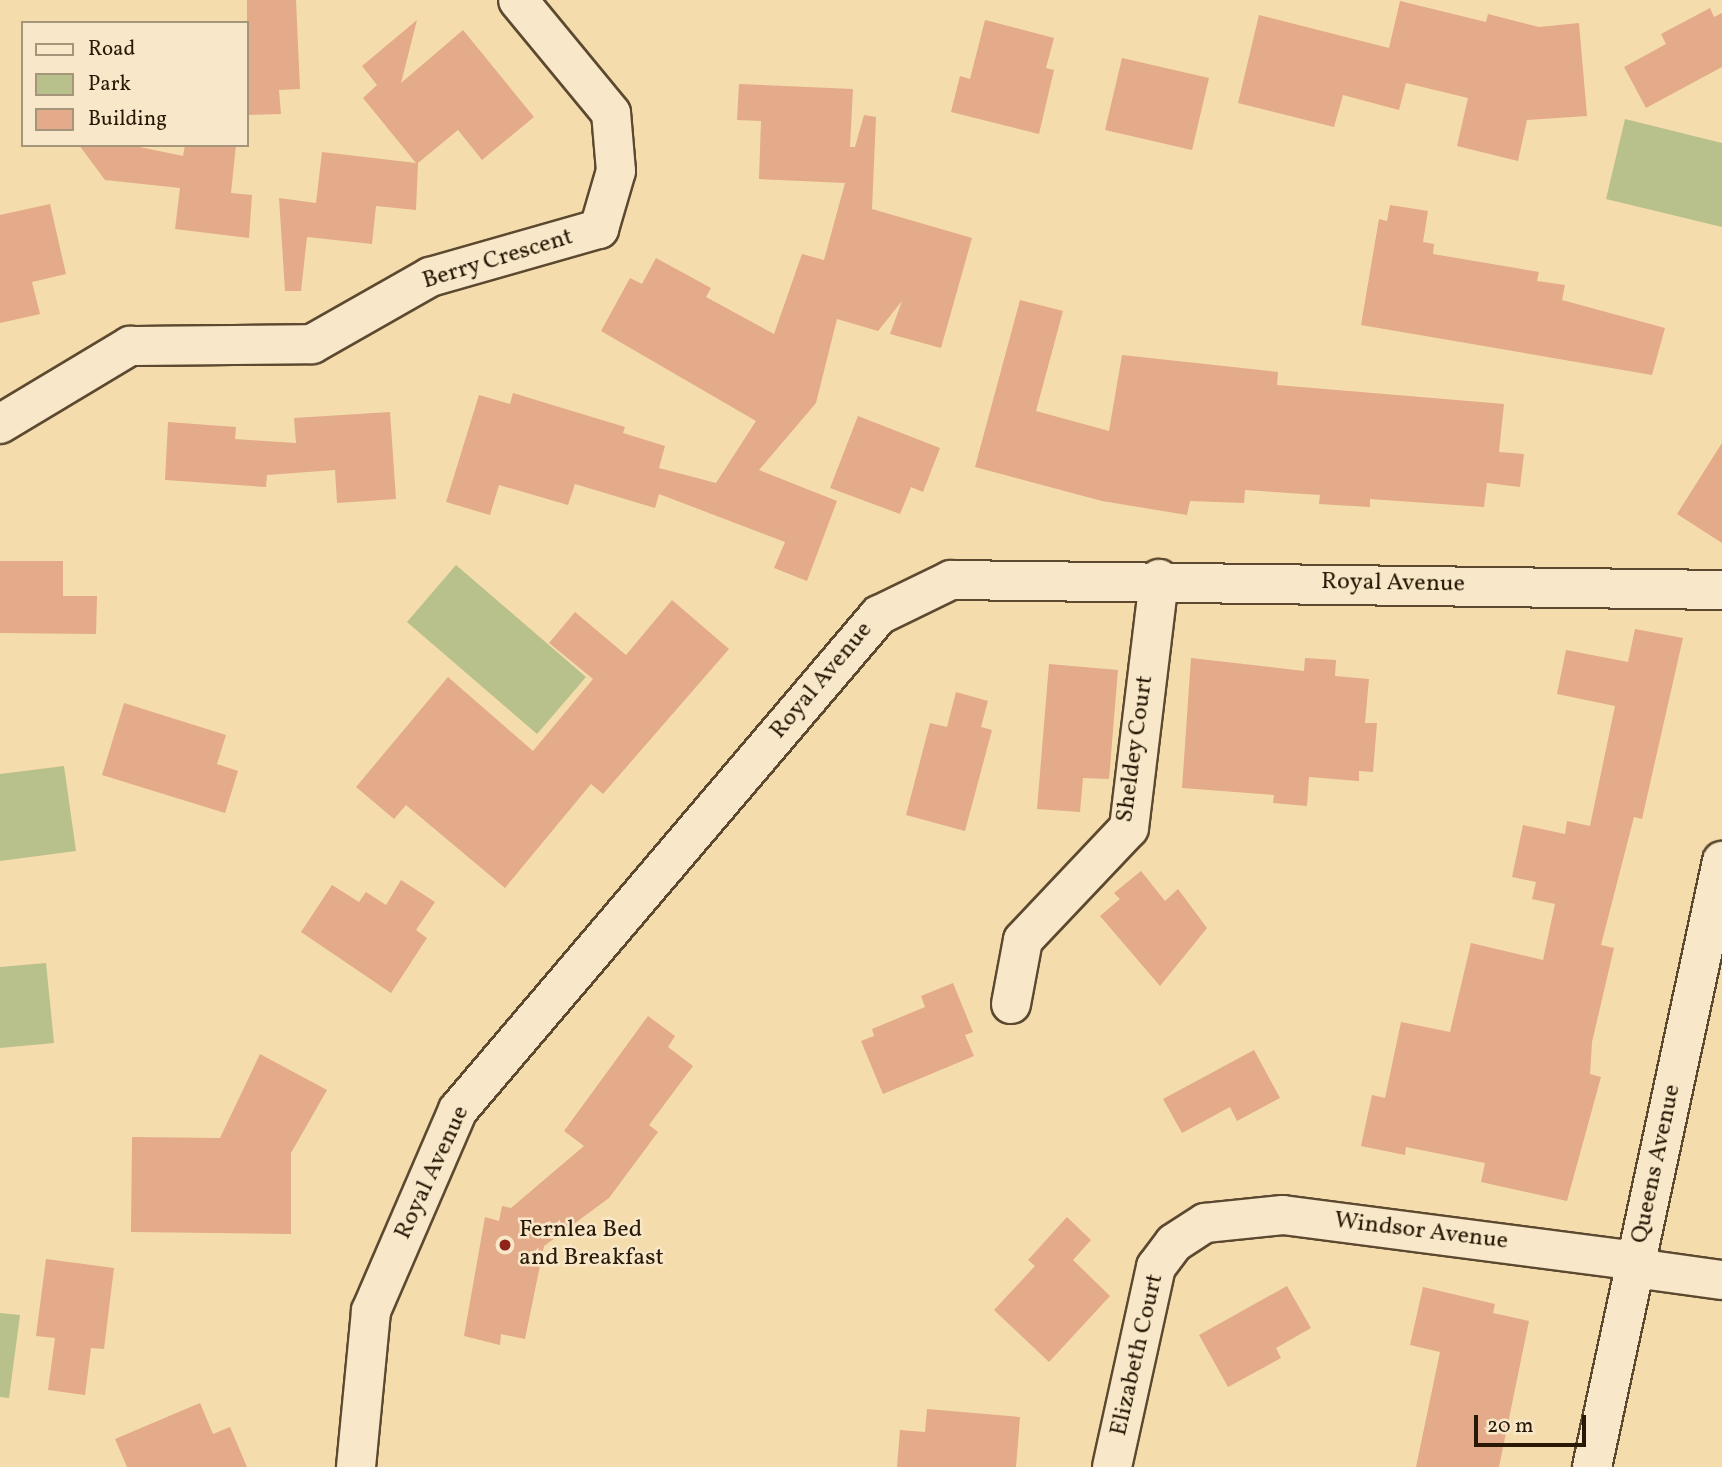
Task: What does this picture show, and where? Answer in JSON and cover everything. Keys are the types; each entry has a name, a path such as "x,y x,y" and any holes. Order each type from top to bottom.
{"street":[{"name":"Berry Crescent","path":"0,424 130,346 312,344 430,277 598,229 616,172 611,113 518,0"},
{"name":"Royal Avenue","path":"356,1467 371,1311 458,1110 879,615 951,580 1159,579 1722,590"},
{"name":"Sheldey Court","path":"1011,1004 1023,940 1129,828 1159,579"},
{"name":"Queens Avenue","path":"1592,1467 1722,861"},
{"name":"Windsor Avenue","path":"1205,1223 1283,1215 1636,1264 1722,1280"},
{"name":"Elizabeth Court","path":"1112,1467 1156,1267 1174,1243 1205,1223"}],"green space":[{"path":"1625,119 1722,143 1722,227 1606,199"},
{"path":"456,565 586,677 537,734 407,622"},
{"path":"64,766 76,851 0,861 0,774"},
{"path":"46,963 54,1043 0,1048 0,967"},
{"path":"0,1313 20,1315 9,1398 0,1397"}],"building":[{"path":"247,0 296,0 300,89 279,90 281,114 248,115"},
{"path":"1400,1 1486,22 1488,14 1539,27 1579,23 1587,116 1527,120 1518,161 1457,146 1468,98 1406,83 1399,110 1343,95 1334,127 1238,103 1259,15 1389,48"},
{"path":"1710,8 1714,17 1722,13 1722,67 1646,108 1624,67 1666,44 1661,34"},
{"path":"417,20 401,83 463,30 534,117 482,160 458,130 418,163 416,210 376,206 372,244 307,237 301,291 285,291 279,198 316,203 322,152 416,163 363,98 377,85 362,66"},
{"path":"985,20 1054,38 1046,68 1054,70 1039,134 951,112 960,76 970,79"},
{"path":"1122,58 1209,78 1192,150 1105,130"},
{"path":"739,84 853,89 850,147 855,147 864,115 876,117 872,209 972,238 941,348 890,334 902,301 878,331 837,319 816,403 759,470 837,501 807,581 774,568 785,542 659,494 655,508 575,484 568,505 499,485 490,515 446,502 479,395 510,404 513,393 625,427 623,433 665,446 659,468 716,483 756,421 601,331 630,278 642,284 656,258 711,288 706,297 774,334 802,254 824,260 845,183 759,179 761,121 737,120"},
{"path":"80,147 140,147 183,156 185,147 236,147 231,193 252,195 249,238 175,229 180,188 105,180"},
{"path":"50,204 66,274 32,282 40,314 0,323 0,215"},
{"path":"1390,205 1428,211 1423,242 1434,244 1433,254 1539,272 1537,281 1565,285 1562,300 1665,328 1652,375 1361,325 1379,219 1387,221"},
{"path":"1020,300 1063,311 1036,411 1109,431 1122,355 1278,372 1277,385 1504,404 1499,452 1524,454 1520,487 1487,483 1484,507 1370,499 1370,507 1319,504 1320,495 1245,490 1244,503 1190,501 1187,515 1102,501 975,467"},
{"path":"390,412 396,499 337,503 335,470 267,475 266,487 165,480 168,422 236,427 235,439 296,443 294,418"},
{"path":"858,416 940,448 923,492 911,487 900,514 830,488"},
{"path":"1722,443 1722,543 1677,514"},
{"path":"0,561 63,561 63,596 97,596 96,634 0,633"},
{"path":"672,600 729,649 603,794 591,784 505,888 406,805 394,819 356,787 448,677 533,751 593,679 549,643 575,612 626,655"},
{"path":"1635,629 1683,638 1642,819 1634,817 1601,945 1614,948 1592,1042 1590,1074 1601,1077 1567,1201 1481,1182 1485,1163 1406,1147 1405,1155 1361,1146 1372,1095 1385,1098 1401,1022 1450,1032 1471,943 1543,960 1555,904 1532,899 1536,882 1512,877 1523,825 1565,834 1567,821 1590,826 1615,706 1557,694 1566,650 1628,662"},
{"path":"1191,658 1304,671 1305,658 1336,660 1335,676 1369,679 1365,723 1377,723 1373,772 1359,771 1359,781 1309,777 1307,806 1273,803 1274,795 1182,788"},
{"path":"1049,664 1118,670 1109,779 1083,778 1080,812 1037,809"},
{"path":"956,692 988,701 981,727 992,730 965,831 906,815 930,723 947,727"},
{"path":"124,703 226,735 217,764 238,771 225,813 102,775"},
{"path":"1141,871 1165,901 1178,889 1207,928 1160,986 1100,916 1120,899 1114,893"},
{"path":"401,880 435,902 416,930 427,938 391,993 301,932 332,885 359,902 366,892 386,905"},
{"path":"953,983 973,1032 965,1035 974,1056 883,1094 861,1041 874,1036 872,1029 925,1007 921,996"},
{"path":"648,1016 675,1036 668,1047 693,1066 649,1125 658,1132 609,1198 544,1246 525,1339 501,1334 500,1345 464,1336 485,1217 499,1221 502,1206 511,1208 584,1146 564,1131"},
{"path":"1254,1050 1280,1098 1237,1121 1230,1107 1182,1133 1163,1099"},
{"path":"260,1054 327,1090 291,1153 291,1234 131,1232 132,1137 220,1138"},
{"path":"1067,1217 1091,1240 1073,1260 1110,1296 1049,1362 994,1310 1035,1266 1028,1260"},
{"path":"46,1259 114,1268 104,1349 91,1348 85,1395 48,1390 55,1338 36,1336"},
{"path":"1287,1286 1311,1328 1276,1348 1281,1358 1228,1387 1199,1335"},
{"path":"1423,1287 1495,1304 1493,1313 1529,1321 1499,1467 1416,1467 1440,1352 1410,1345"},
{"path":"200,1403 213,1434 230,1427 247,1467 127,1467 115,1439"},
{"path":"927,1409 1020,1417 1016,1467 897,1467 900,1430 925,1432"}],"place":[{"name":"Fernlea Bed and Breakfast","path":"505,1245"}]}
